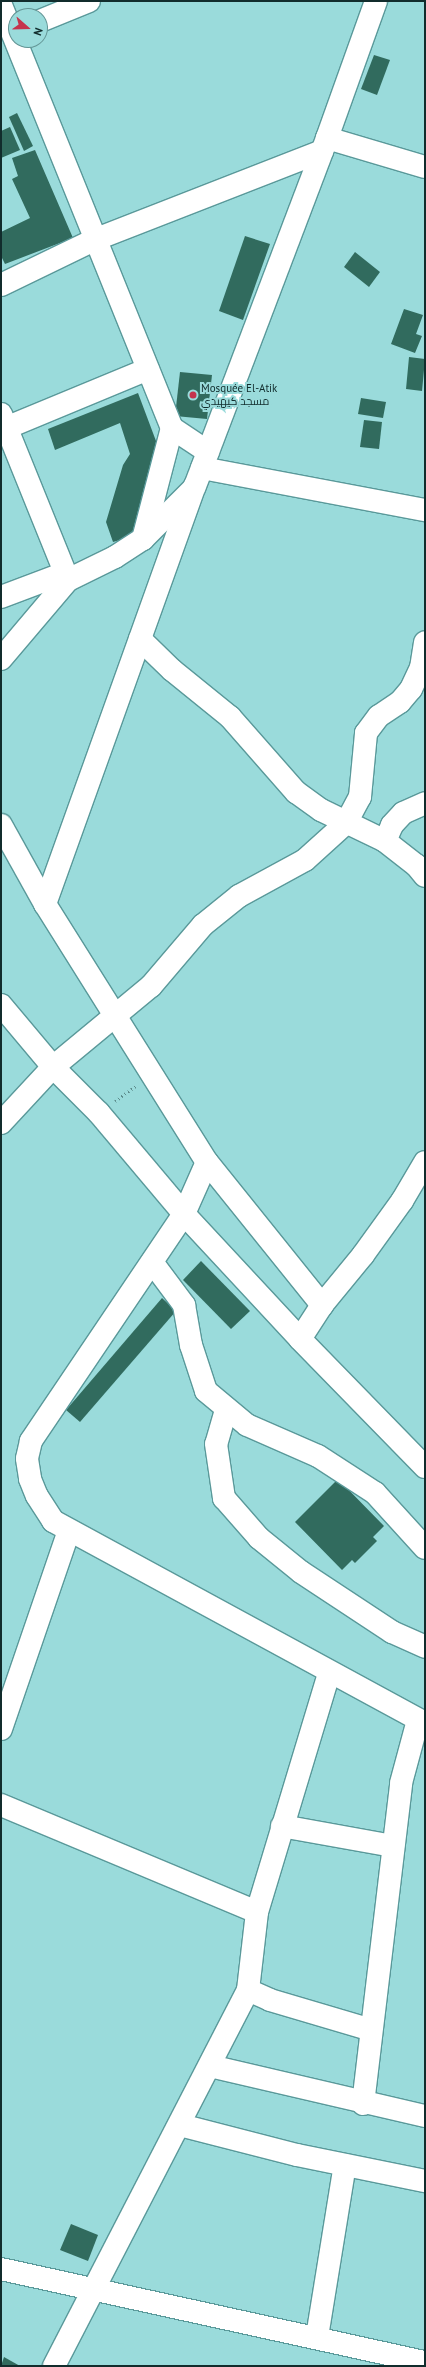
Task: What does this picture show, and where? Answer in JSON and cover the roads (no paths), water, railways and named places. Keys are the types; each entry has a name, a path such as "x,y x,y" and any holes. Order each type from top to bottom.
{"street":[{"path":"48,18 88,1"},
{"path":"46,904 202,469 376,1"},
{"path":"1,5 8,27"},
{"path":"16,48 172,428 202,469 425,510"},
{"path":"1,285 94,240 324,144 425,167"},
{"path":"66,577 3,424 148,369"},
{"path":"143,539 172,428"},
{"path":"1,597 66,577 115,557 143,539 202,469"},
{"path":"1,659 66,577"},
{"path":"140,639 172,670 230,717 296,792 346,823 385,841 416,865 425,876"},
{"path":"1,1123 53,1067 116,1016 150,986 203,925 239,896 305,860 346,823 360,797 366,733 379,716 400,702 411,688 421,668 425,642"},
{"path":"385,841 392,825 403,813 425,803"},
{"path":"1,824 46,904 207,1162 322,1305"},
{"path":"1,1005 53,1067 99,1113 184,1214 300,1339 425,1467"},
{"path":"207,1162 184,1214 31,1441 27,1459 30,1479 37,1496 53,1521 329,1673 422,1721 401,1782 392,1846 363,2104"},
{"path":"300,1339 322,1305 363,1255 402,1201 425,1162"},
{"path":"152,1262 184,1305 191,1345 206,1391 226,1410 247,1425 318,1456 375,1493 425,1548"},
{"path":"226,1410 216,1444 224,1498 259,1538 301,1572 392,1632 425,1647"},
{"path":"1,1729 69,1530"},
{"path":"54,2366 248,1990 257,1912 329,1673"},
{"path":"1,1805 257,1912"},
{"path":"282,1826 392,1846"},
{"path":"248,1990 284,2004 371,2030"},
{"path":"210,2066 363,2104 425,2116"},
{"path":"180,2124 345,2165 425,2180"},
{"path":"317,2337 345,2165"},
{"path":"1,2269 317,2337 425,2362"}],"place":[{"name":"Mosquée El-Atik مسجد كيهيدي","path":"193,395"}]}
